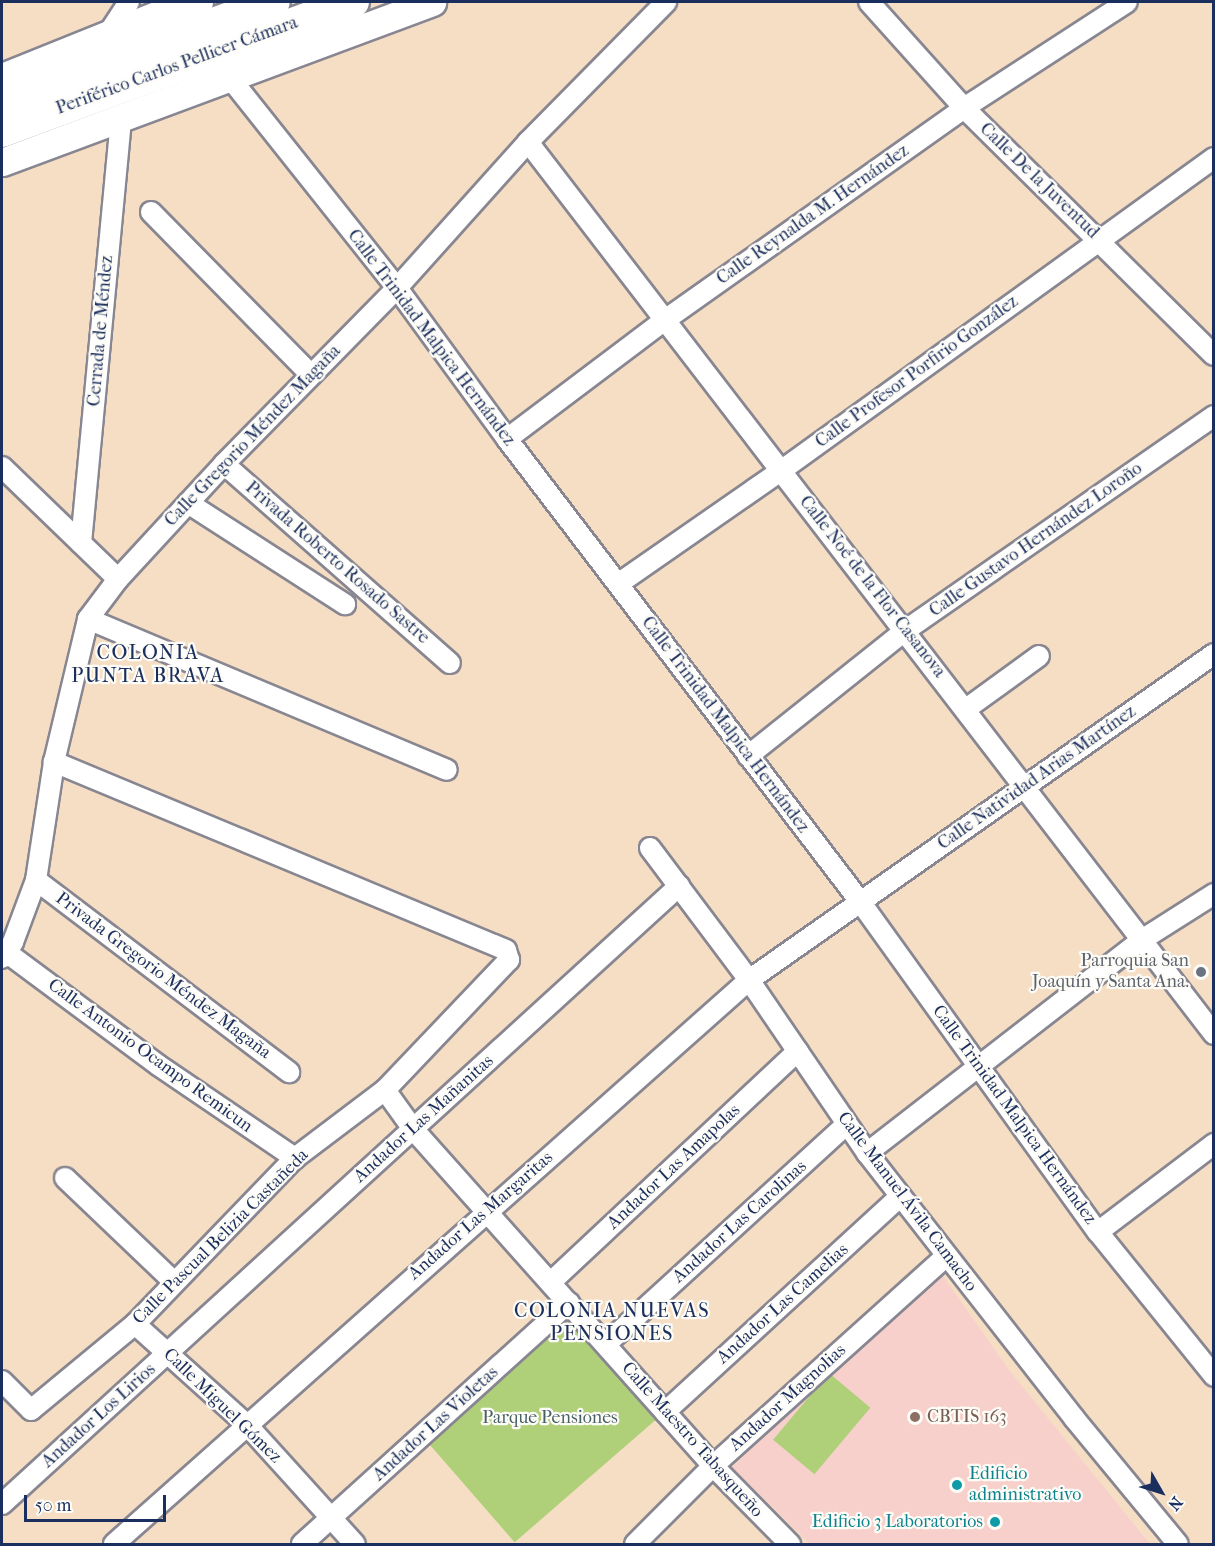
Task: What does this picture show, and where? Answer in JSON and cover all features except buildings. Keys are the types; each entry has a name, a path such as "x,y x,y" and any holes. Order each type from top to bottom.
{"main road":[{"name":"Periférico Carlos Pellicer Cámara","path":"2,101 110,48 173,22 274,2"},
{"name":"Periférico Carlos Pellicer Cámara","path":"2,131 353,2"}],"street":[{"path":"2,76 110,48 129,2"},
{"path":"173,22 199,2"},
{"path":"2,162 432,2"},
{"name":"Calle Gregorio Méndez Magaña","path":"4,955 36,880 54,762 88,619 118,579 224,464 397,288 528,142 666,2"},
{"name":"Calle De la Juventud","path":"869,2 964,108 1214,355"},
{"name":"Calle Reynalda M. Hernández","path":"507,439 666,320 964,108 1126,2"},
{"name":"Calle Trinidad Malpica Hernández","path":"230,78 397,288 507,439 859,900 1098,1232 1214,1376"},
{"name":"Cerrada de Méndez","path":"81,543 121,118"},
{"name":"Calle Noé de la Flor Casanova","path":"528,142 906,630 1140,941 1214,1034"},
{"name":"Calle Profesor Porfirio González","path":"618,584 782,470 1214,158"},
{"path":"151,212 311,375"},
{"name":"Calle Gustavo Hernández Loroño","path":"748,756 906,630 1214,416"},
{"name":"Privada Roberto Rosado Sastre","path":"224,464 450,663"},
{"path":"2,467 118,579"},
{"path":"188,503 345,604"},
{"path":"88,619 447,770"},
{"name":"Calle Natividad Arias Martínez","path":"859,900 1025,790 1214,654"},
{"path":"966,709 1039,656"},
{"name":"Calle Pascual Belizia Castañeda","path":"2,1381 31,1410 135,1324 173,1281 295,1158 384,1090 509,960 506,950 54,762"},
{"name":"Calle Manuel Ávila Camacho","path":"650,848 749,980 867,1153 900,1197 1179,1545"},
{"name":"Privada Gregorio Méndez Magaña","path":"36,880 290,1072"},
{"name":"Andador Las Mañanitas","path":"169,1353 680,886"},
{"path":"867,1153 980,1068 1140,941 1214,894"},
{"name":"Andador Las Margaritas","path":"114,1545 246,1424 749,980 859,900"},
{"name":"Calle Antonio Ocampo Remicun","path":"4,955 158,1065 295,1158"},
{"name":"Andador Las Amapolas","path":"551,1282 798,1051"},
{"name":"Calle Maestro Tabasqueño","path":"384,1090 413,1128 713,1466 789,1545"},
{"name":"Andador Las Carolinas","path":"606,1344 847,1124"},
{"path":"1098,1232 1214,1144"},
{"path":"65,1178 173,1281"},
{"name":"Andador Las Camelias","path":"665,1412 900,1197"},
{"name":"Andador Magnolias","path":"634,1545 713,1466 946,1256"},
{"name":"Andador Las Violetas","path":"302,1545 569,1303"},
{"name":"Calle Miguel Gómez","path":"135,1324 246,1424 355,1545"},
{"name":"Andador Los Lirios","path":"2,1504 169,1353"}],"shaded area":[{"name":"CBTIS 163","path":"938,1269 1009,1370 1150,1544 810,1544 732,1467"}],"green space":[{"name":"Parque Pensiones","path":"569,1303 664,1412 515,1542 420,1433"},
{"path":"829,1373 870,1408 814,1474 773,1440"}],"place":[{"name":"Parroquia San Joaquín y Santa Ana.","path":"1201,972"},
{"name":"CBTIS 163","path":"915,1417"},
{"name":"Edificio administrativo","path":"957,1485"},
{"name":"Edificio 3 Laboratorios","path":"995,1522"}],"district":[{"name":"COLONIA PUNTA BRAVA","path":"148,664"},
{"name":"COLONIA NUEVAS PENSIONES","path":"612,1322"}]}
